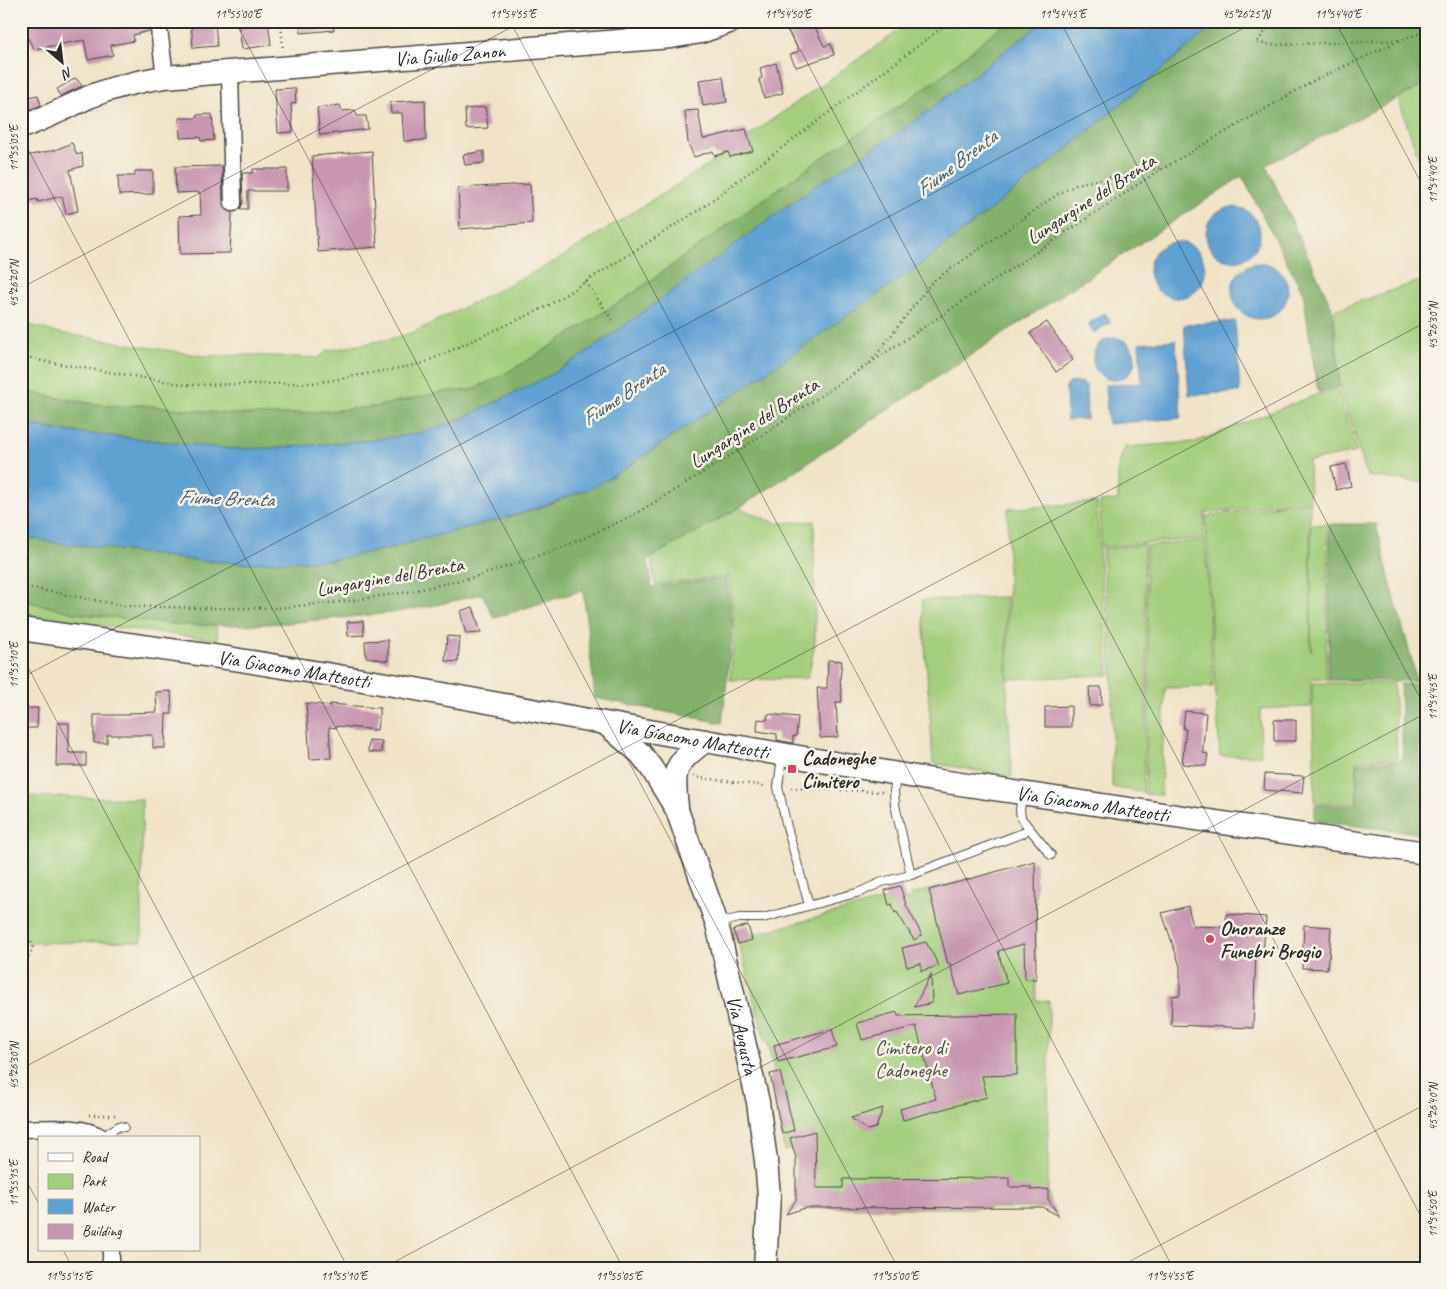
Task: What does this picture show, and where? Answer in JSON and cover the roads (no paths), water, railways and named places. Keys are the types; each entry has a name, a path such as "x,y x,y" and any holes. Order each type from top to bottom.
{"street":[{"path":"158,21 165,77"},
{"name":"Via Giulio Zanon","path":"21,127 103,92 141,81 165,77 671,37 701,32 732,21"},
{"path":"230,71 233,203"},
{"name":"Via Giacomo Matteotti","path":"21,629 234,659 393,685 783,755 1022,794 1426,853"},
{"name":"Via Augusta","path":"604,723 640,754 652,769 677,810 717,924 758,1102 769,1196 765,1268"},
{"path":"652,769 656,755 668,734"},
{"name":"Via Augusta","path":"668,734 682,771 675,775 677,810"},
{"path":"682,771 694,749 705,741"},
{"path":"21,1129 83,1130 94,1132 99,1136"},
{"path":"111,1252 111,1268"}],"lane":[{"path":"783,755 778,787 809,905"},
{"path":"897,774 894,792 895,805 911,875"},
{"path":"1022,794 1021,818 1052,855"},
{"path":"717,924 739,918 763,918 860,892 882,882 911,875 1023,833 1029,828"},
{"path":"105,1136 119,1126 124,1127"}],"water":[{"name":"Fiume Brenta","path":"1044,21 1219,21 1076,142 925,261 748,385 627,467 594,487 520,514 377,551 332,560 244,563 191,560 57,543 21,536 21,422 55,430 230,449 279,448 372,440 416,434 457,421 547,377 583,355 815,186 907,127"},
{"path":"1228,207 1238,207 1248,211 1256,219 1260,234 1256,249 1248,257 1238,261 1228,261 1218,257 1210,249 1206,239 1206,229 1210,219 1218,211"},
{"path":"1177,242 1188,244 1197,250 1203,259 1205,270 1203,281 1197,290 1188,296 1177,298 1166,296 1157,290 1151,281 1149,270 1151,259 1157,250 1166,244"},
{"path":"1260,263 1271,265 1280,271 1286,280 1288,291 1286,302 1280,311 1271,317 1260,319 1249,317 1240,311 1234,302 1232,291 1234,280 1240,271 1249,265"},
{"path":"1105,313 1111,322 1094,333 1088,324"},
{"path":"1235,321 1240,392 1189,395 1184,325"},
{"path":"1110,338 1118,338 1129,344 1135,359 1129,374 1118,380 1110,380 1099,374 1093,363 1093,355 1099,344"},
{"path":"1176,340 1181,418 1108,424 1105,385 1142,383 1139,343"},
{"path":"1082,382 1083,385 1086,385 1087,419 1067,420 1066,386 1069,386 1069,383"}],"place":[{"name":"Cadoneghe Cimitero","path":"792,769"},
{"name":"Onoranze Funebri Brogio","path":"1210,939"}],"park label":[{"name":"Cimitero di Cadoneghe","path":"911,1058"}]}
